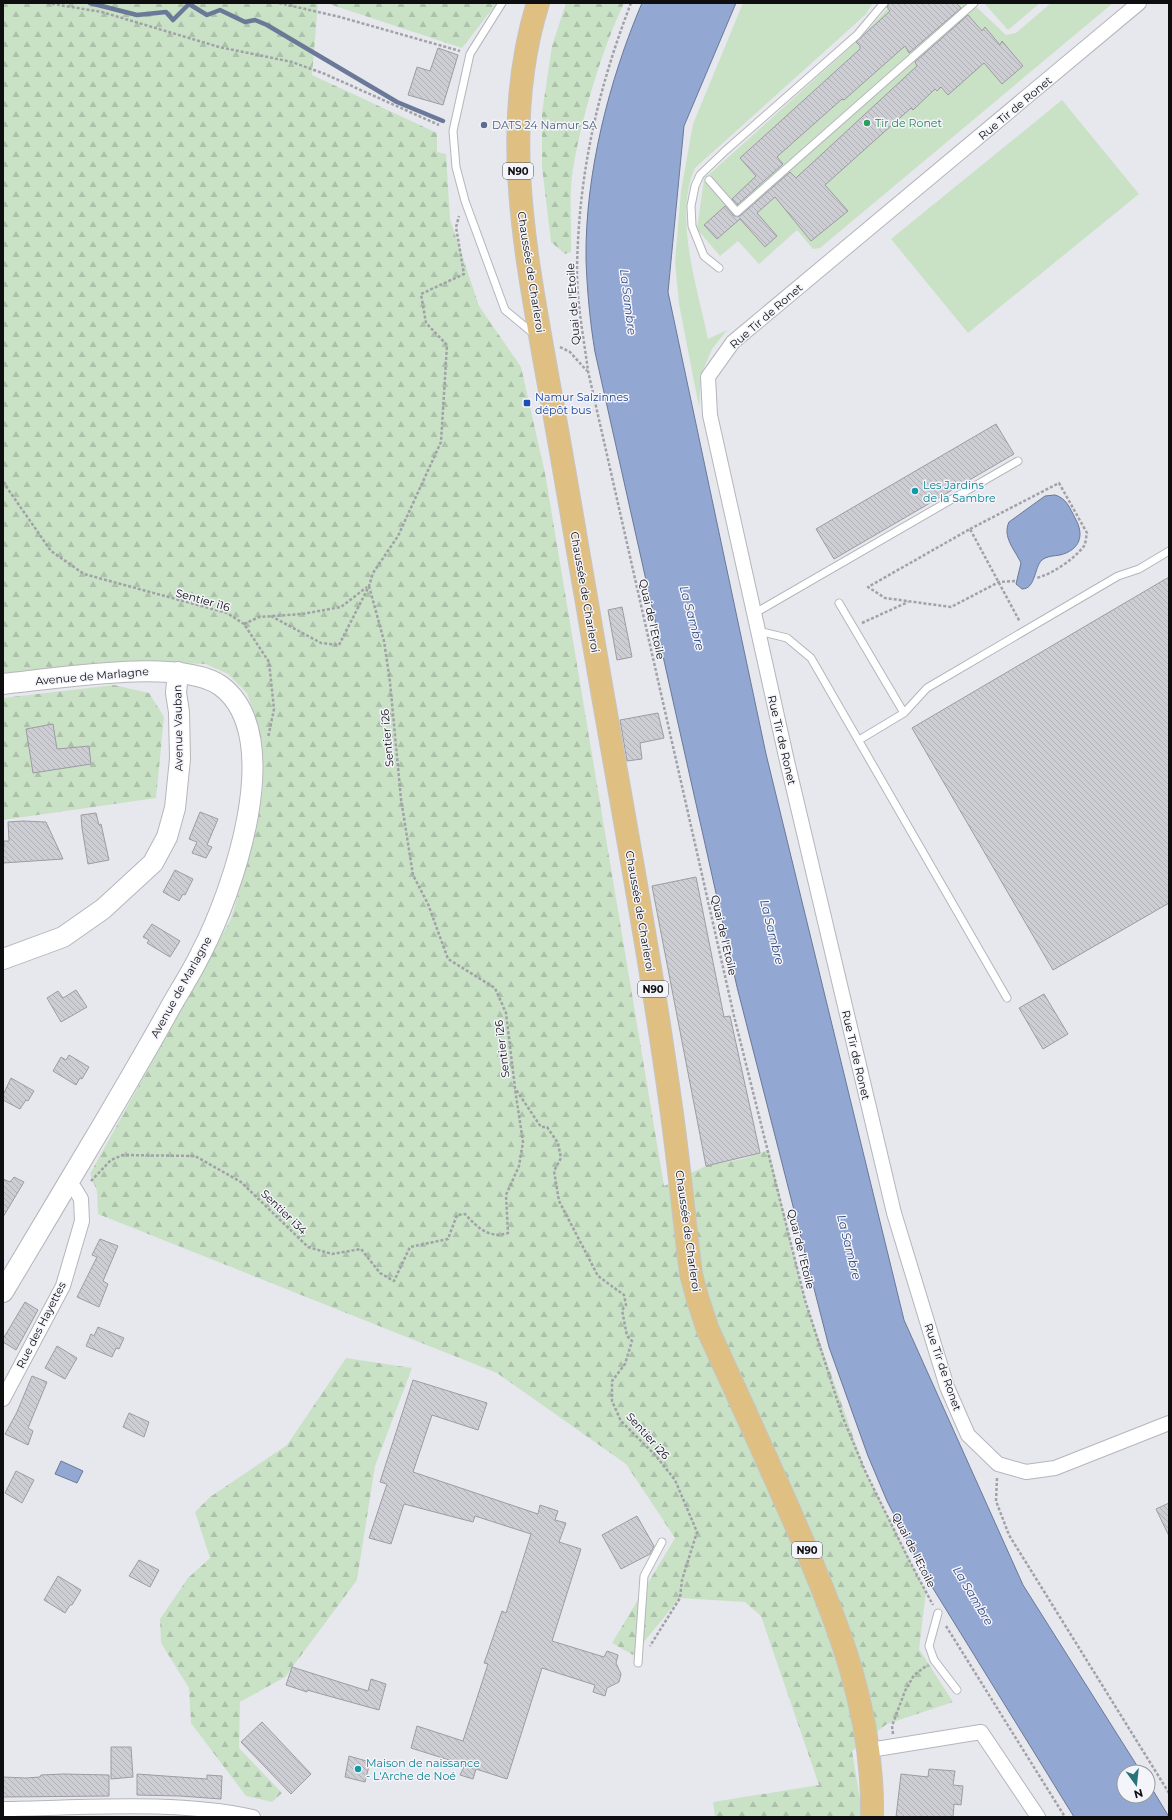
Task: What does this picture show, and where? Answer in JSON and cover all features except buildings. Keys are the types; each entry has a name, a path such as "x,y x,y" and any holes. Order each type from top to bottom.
{"main road":[{"name":"Chaussée de Charleroi","path":"538,3 524,58 519,105 517,160 527,254 637,891 672,1108 691,1274 708,1330 834,1614 854,1677 870,1750 872,1817"},
{"name":"Avenue de Marlagne","path":"3,684 135,671 178,672 205,679 221,686 234,700 245,721 252,742 253,771 250,803 243,839 230,882 202,953 72,1188 3,1292"},
{"name":"Avenue Vauban","path":"3,959 63,937 103,909 153,863 167,836 175,808 180,759 179,712 176,693 178,672"}],"street":[{"name":"Rue Tir de Ronet","path":"1139,3 733,342 708,377 710,415 755,613 757,630 894,1213 947,1387 968,1435 998,1464 1026,1472 1055,1468 1169,1423"},
{"name":"Rue des Hayettes","path":"3,1399 63,1286 82,1222 80,1199 72,1188"},
{"path":"870,1750 981,1732 1038,1817"},
{"path":"3,1809 160,1808 231,1812 253,1817"}],"lane":[{"path":"502,3 470,54 452,131 456,167 465,201 506,310 541,339"},
{"path":"719,268 704,256 692,226 691,206 695,186 700,175 725,151 857,35 884,3"},
{"path":"709,180 736,212 974,3"},
{"path":"755,613 1018,462"},
{"path":"859,740 904,713 927,688 1118,576 1139,569 1169,551"},
{"path":"839,604 904,713"},
{"path":"757,630 787,638 811,658 1007,998"},
{"path":"638,1663 644,1576 662,1542"},
{"path":"938,1613 929,1646 934,1660 957,1690"}],"path":[{"path":"47,3 102,12 219,47 292,62 325,74 439,125"},
{"path":"279,3 340,16 470,54"},
{"name":"Quai de l'Etoile","path":"632,3 606,74 591,132 581,197 577,273 588,371 734,1016 805,1300 843,1418 866,1473 910,1562 938,1613 1065,1817"},
{"path":"271,616 321,643 339,645 369,586 373,573 398,536 441,442 447,345 426,323 421,294 464,274 456,226 465,201"},
{"path":"541,339 570,352 588,371"},
{"name":"Sentier i16","path":"3,482 51,552 84,574 227,613 244,624 268,662 274,708 268,741"},
{"path":"1015,581 999,582 951,607 885,598 868,587 970,529 1059,483 1087,533 1085,544 1075,556 1043,576 1036,578"},
{"path":"970,529 1025,631"},
{"path":"244,624 259,617 302,614 342,607 369,586"},
{"name":"Sentier i26","path":"369,586 381,626 385,648 390,682 401,799 413,875 428,904 448,959 495,988 506,1013 515,1088 541,1127 547,1127 558,1143 561,1158 554,1171 559,1201 598,1276 624,1295 626,1305 622,1310 627,1336 632,1341 625,1364 612,1380 612,1401 621,1421 656,1456 675,1480 697,1532 682,1580 680,1598 661,1630 638,1663"},
{"path":"853,627 908,602"},
{"name":"Sentier i34","path":"72,1188 111,1160 123,1155 195,1156 241,1182 308,1247 332,1254 361,1249 380,1273 394,1281 410,1247 448,1239 457,1215 465,1214 478,1228 498,1236 508,1233 506,1195 519,1166 523,1142 515,1088"},
{"path":"998,1464 996,1501 1009,1535 1169,1793"},
{"path":"895,1746 892,1726 905,1691 914,1675 934,1660"}],"green space":[{"path":"3,3 318,3 312,75 437,133 437,152 446,154 450,219 479,306 521,367 545,473 664,1186 706,1166 742,1159 769,1150 805,1300 866,1473 926,1592 919,1649 953,1702 887,1724 852,1751 862,1812 861,1817 710,1817 715,1816 713,1802 819,1785 761,1616 745,1602 680,1598 633,1655 612,1643 675,1538 626,1464 497,1373 98,1214 97,1191 90,1174 231,919 253,843 263,787 259,728 247,693 228,674 206,664 142,662 3,675"},
{"path":"326,3 497,3 462,48"},
{"path":"566,3 624,3 607,43 592,88 580,133 571,185 571,252 565,254 551,242 542,167 542,113 552,46"},
{"path":"743,3 873,3 865,15 695,168 689,187 686,208 687,230 694,276 708,339 727,330 712,349 701,375 699,407 679,304 675,262 681,191 693,124"},
{"name":"Tir de Ronet","path":"893,3 972,3 1006,35 1016,33 1051,3 1113,3 820,248 813,249 797,230 759,264 738,241 720,256 697,229 704,179 856,42"},
{"path":"984,3 1040,3 1008,30"},
{"path":"1062,100 1139,194 968,333 891,239"},
{"path":"114,685 149,693 164,717 156,798 3,820 3,698"},
{"path":"346,1358 412,1368 375,1466 357,1580 285,1677 240,1702 239,1748 282,1793 272,1802 246,1796 191,1723 189,1688 161,1643 160,1619 188,1578 210,1558 195,1512 210,1497 287,1445"}],"water":[{"name":"La Sambre","path":"642,3 736,3 684,126 668,292 766,754 904,1320 1023,1585 1136,1764 1116,1764 1116,1804 1156,1804 1156,1795 1169,1817 1074,1817 926,1577 887,1501 868,1456 829,1347 737,987 593,341 586,259 590,194 601,128 619,64"},
{"path":"1045,496 1059,496 1065,501 1078,524 1080,530 1079,541 1072,550 1067,553 1048,557 1042,560 1037,567 1030,585 1027,588 1022,589 1016,584 1021,563 1008,538 1007,528 1009,522"},
{"path":"61,1461 83,1471 77,1483 55,1474"}],"waterway":[{"path":"90,3 137,15 166,12 173,20 189,4 207,15 220,10 245,22 255,20 267,25 397,102 443,121"}],"place":[{"name":"Tir de Ronet","path":"867,123"},
{"name":"DATS 24 Namur SA","path":"484,125"},
{"name":"Namur Salzinnes dépôt bus","path":"527,403"},
{"name":"Les Jardins de la Sambre","path":"915,491"},
{"name":"Maison de naissance - L'Arche de Noé","path":"358,1769"}]}
